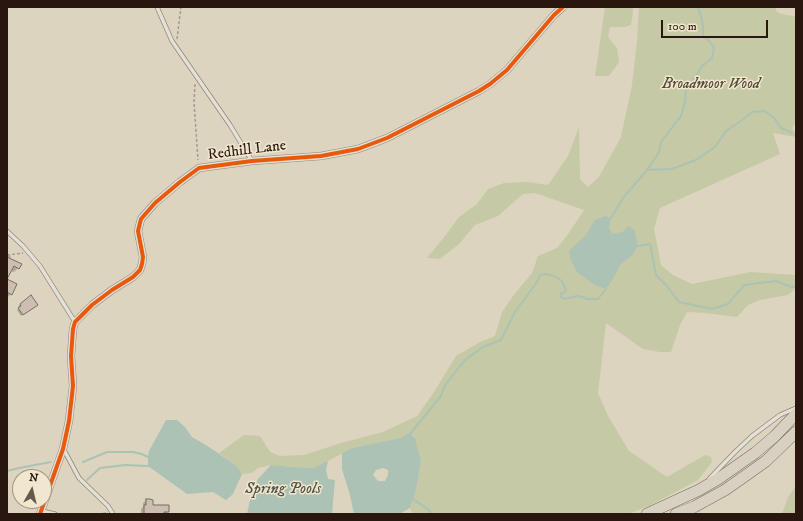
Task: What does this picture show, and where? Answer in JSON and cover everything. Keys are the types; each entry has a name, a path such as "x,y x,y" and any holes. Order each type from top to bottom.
{"highway":[{"path":"647,514 699,490 718,479 755,453 775,436 796,414"},
{"path":"676,514 694,507 725,490 766,461 796,432"}],"street":[{"name":"Redhill Lane","path":"75,322 92,305 133,277 140,270 143,257 138,231 141,219 155,203 199,168 252,161 321,156 358,149 387,138 480,91 490,84 507,70 554,15 563,7"},
{"path":"41,512 63,449 69,421 73,386 71,356 73,328 75,322"}],"lane":[{"path":"157,7 172,41 230,125 252,161"},
{"path":"7,231 40,266 75,322"},
{"path":"699,490 752,436 780,415 796,408"},
{"path":"63,449 79,478 108,506 113,514"},
{"path":"41,512 55,514"}],"path":[{"path":"176,46 181,7"},
{"path":"196,75 194,102 199,168"},
{"path":"7,255 28,252"}],"green space":[{"path":"605,7 633,7 631,25 624,27 610,27 608,37 617,48 619,62 609,76 595,76"},
{"name":"Broadmoor Wood","path":"639,7 775,7 777,12 794,16 796,18 796,122 792,128 796,134 796,137 773,133 780,154 660,208 654,229 661,265 673,275 692,284 751,272 796,275 796,288 788,295 760,300 748,305 737,317 687,312 680,325 671,352 643,349 606,323 598,393 608,416 629,451 667,477 705,455 711,457 712,462 698,480 649,506 628,514 411,514 410,508 416,491 421,461 414,436 352,448 313,468 271,465 258,468 252,473 242,474 237,466 219,453 244,435 260,436 270,452 280,456 304,455 383,432 417,416 456,356 480,342 495,336 502,312 532,273 538,256 557,248 584,210 535,193 523,194 498,216 475,225 459,244 440,259 427,258 459,217 477,204 488,189 504,183 527,182 548,185 568,156 579,127 580,179 588,187 599,177 621,137 632,85"},
{"path":"796,486 796,514 782,514 788,497"}],"water":[{"path":"605,216 611,218 609,228 612,234 622,232 629,226 635,231 638,246 632,255 620,265 606,289 595,285 577,272 571,260 569,251 586,235 595,220"},
{"path":"166,420 177,420 185,427 192,437 237,466 242,474 233,494 226,500 213,492 187,494 148,466 149,451"},
{"path":"409,433 415,438 421,461 416,491 410,508 399,514 354,514 342,469 342,453 352,448 401,438","holes":["383,468 388,470 388,475 385,481 378,481 373,475 376,470"]},
{"name":"Spring Pools","path":"328,461 326,470 328,479 335,480 332,514 247,514 250,500 258,479 271,465 313,468"}],"building":[{"path":"7,257 22,264 19,269 14,266 7,279"},
{"path":"7,279 17,284 12,295 7,292"},
{"path":"31,295 38,305 23,315 18,308 21,306 20,304"},
{"path":"146,499 153,500 153,505 169,505 169,512 164,512 164,514 144,514"}],"waterway":[{"path":"611,218 623,198 647,170 659,152 661,142 681,116 685,102 686,89 702,66 712,58 714,47 703,36 703,26 698,7"},
{"path":"647,170 672,169 696,160 715,147 726,131 752,112 765,111 774,118 781,128 792,133"},
{"path":"638,246 650,244 656,275 667,286 679,302 712,309 728,304 744,285 776,281 791,287 796,286"},
{"path":"410,434 441,396 445,385 465,360 483,347 501,340 515,312 537,282 540,275 547,274 562,281 566,290 561,294 561,297 564,299 577,296 587,299 598,299 606,289"},
{"path":"83,462 107,452 133,452 148,457"},
{"path":"7,471 51,462"},
{"path":"87,480 100,468 125,465 148,466"},
{"path":"413,499 429,510 431,514"}],"cycle path":[{"path":"40,514 63,449 69,421 73,386 71,356 75,322 92,305 133,277 140,270 143,257 138,231 141,219 155,203 199,168 252,161 321,156 358,149 387,138 490,84 507,70 554,15 563,7"}]}
